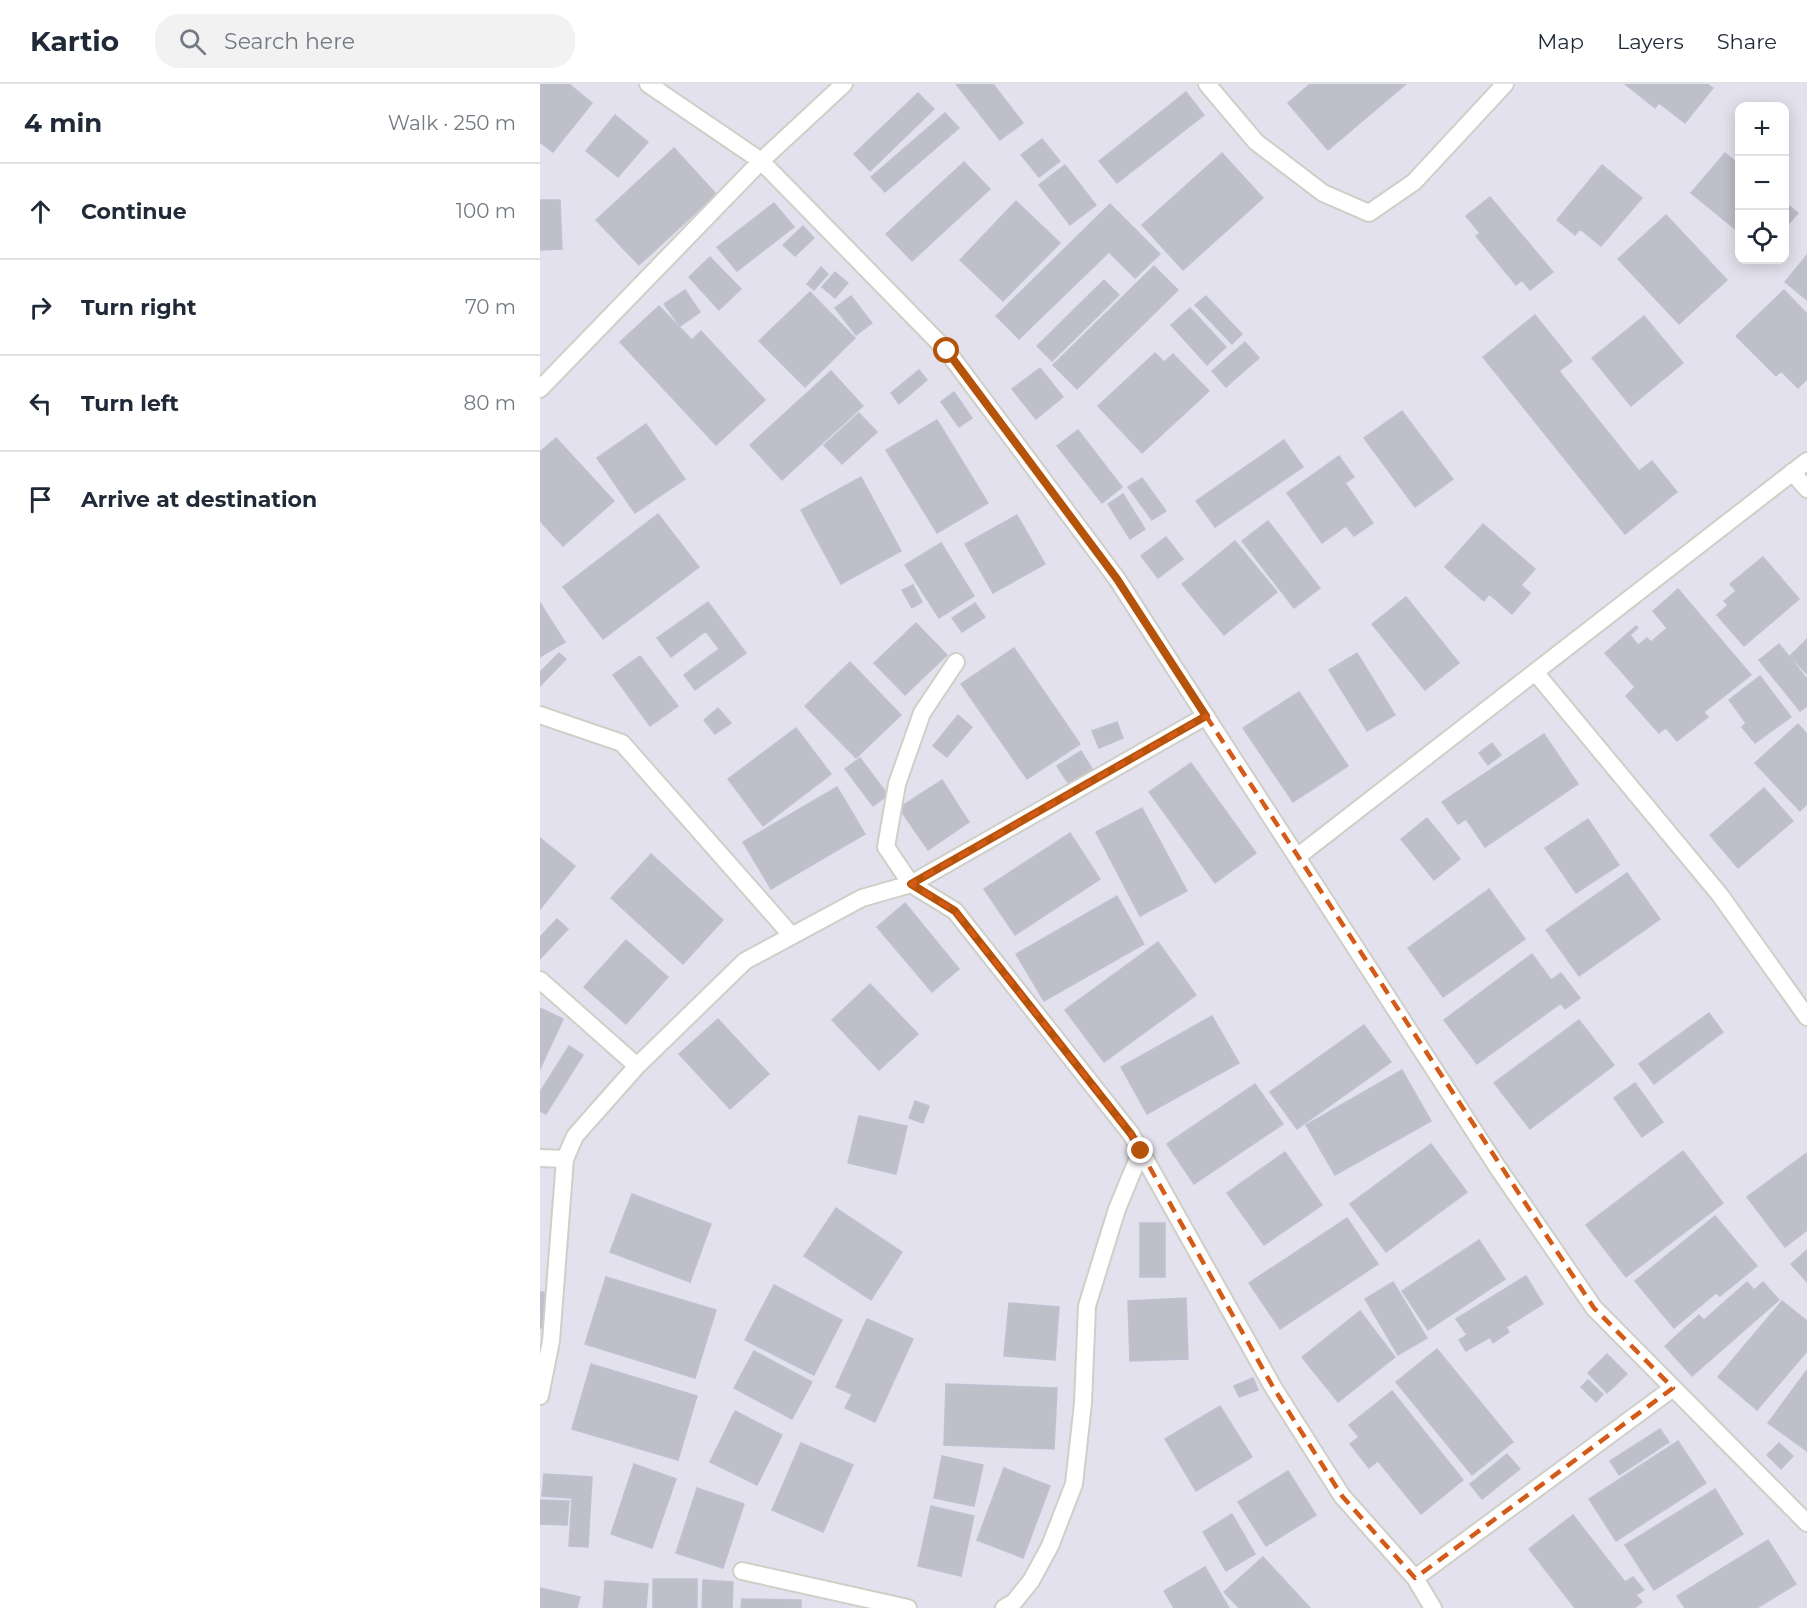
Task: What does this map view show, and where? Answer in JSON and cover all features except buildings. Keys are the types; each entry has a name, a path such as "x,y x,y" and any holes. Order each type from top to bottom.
{"street":[{"path":"648,84 761,161 947,351 1117,579 1496,1165 1594,1308 1807,1523"},
{"path":"540,389 761,161 844,84"},
{"path":"1207,84 1256,142 1323,193 1369,213 1414,182 1505,84"},
{"path":"1297,856 1807,461"},
{"path":"1792,472 1807,489"},
{"path":"956,662 922,713 897,784 886,848 911,884 955,911 1131,1134 1274,1387 1342,1496 1415,1578 1433,1608"},
{"path":"1535,672 1720,895 1807,1017"},
{"path":"540,715 622,743 792,936"},
{"path":"540,1396 551,1341 565,1160 575,1136 637,1066 745,961 862,898 911,884 1206,716"},
{"path":"540,980 637,1066"},
{"path":"1004,1608 1014,1602 1031,1581 1050,1546 1074,1484 1083,1403 1087,1306 1117,1209 1141,1151"},
{"path":"540,1158 565,1160"},
{"path":"1415,1578 1673,1388"},
{"path":"742,1571 908,1608"}],"highlighted area":[{"path":"1206,716 1594,1308 1673,1388 1415,1578 1342,1496 1273,1387 1131,1134 955,911 911,884"}],"route":[{"path":"947,351 1117,579 1206,716 911,884 955,911 1131,1134 1141,1151"}]}
